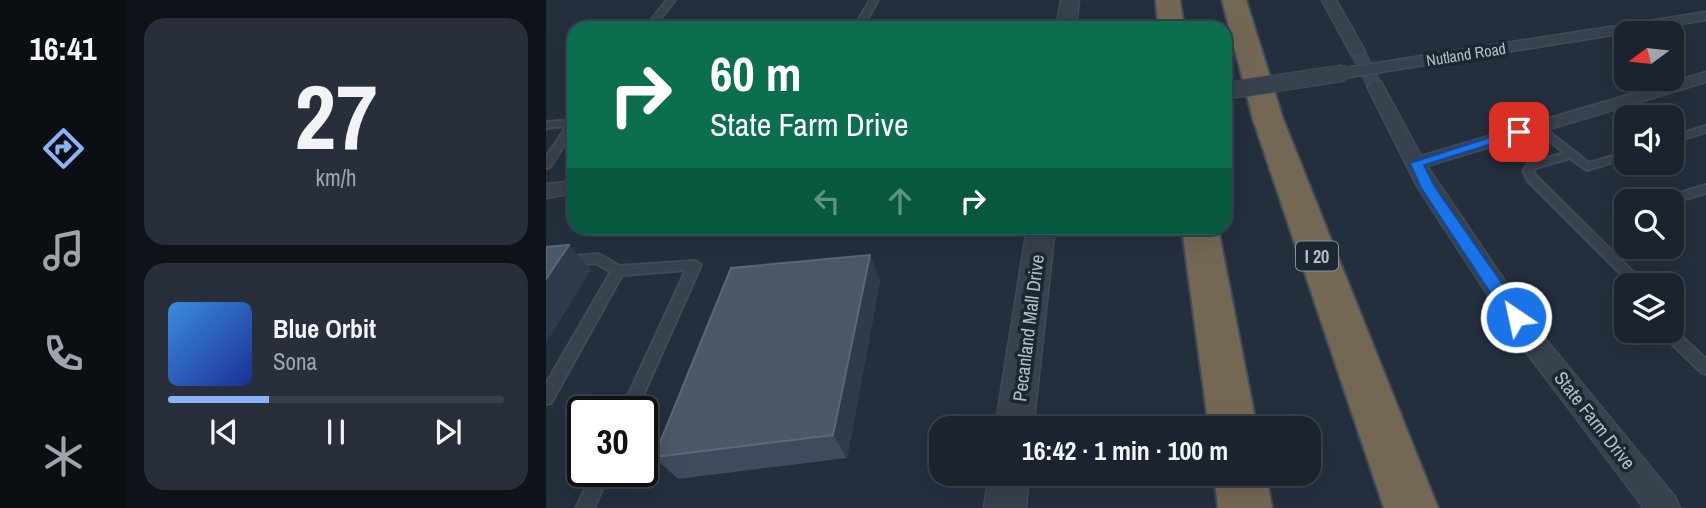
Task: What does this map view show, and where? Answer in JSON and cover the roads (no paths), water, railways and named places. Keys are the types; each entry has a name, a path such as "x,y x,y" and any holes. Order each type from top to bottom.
{"highway":[{"path":"1168,0 1170,21"},
{"name":"I 20","path":"1234,0 1268,119 1411,508"},
{"path":"1201,235 1231,416"},
{"path":"1242,486 1245,508"}],"street":[{"path":"1067,21 1070,0"},
{"path":"1329,0 1357,51"},
{"name":"Nutland Road","path":"1232,90 1706,16"},
{"path":"1417,163 1706,77"},
{"name":"State Farm Drive","path":"1375,86 1428,188 1529,337 1664,508"},
{"path":"546,191 567,188"},
{"name":"Pecanland Mall Drive","path":"1016,416 1040,235"},
{"path":"1005,508 1008,486"}],"lane":[{"path":"654,21 671,0"},
{"path":"862,21 874,0"},
{"path":"546,125 567,124"},
{"path":"1538,126 1587,167 1614,159"},
{"path":"1684,136 1706,129"},
{"path":"546,164 567,133"},
{"path":"1572,154 1532,166 1528,171 1532,179 1628,273"},
{"path":"1684,195 1706,188"},
{"path":"546,263 598,258 618,271 695,265 636,396"},
{"path":"546,398 618,271"},
{"path":"1680,343 1706,368"},
{"path":"585,508 595,487"}],"tunnel":[{"path":"1357,51 1375,86"}]}
